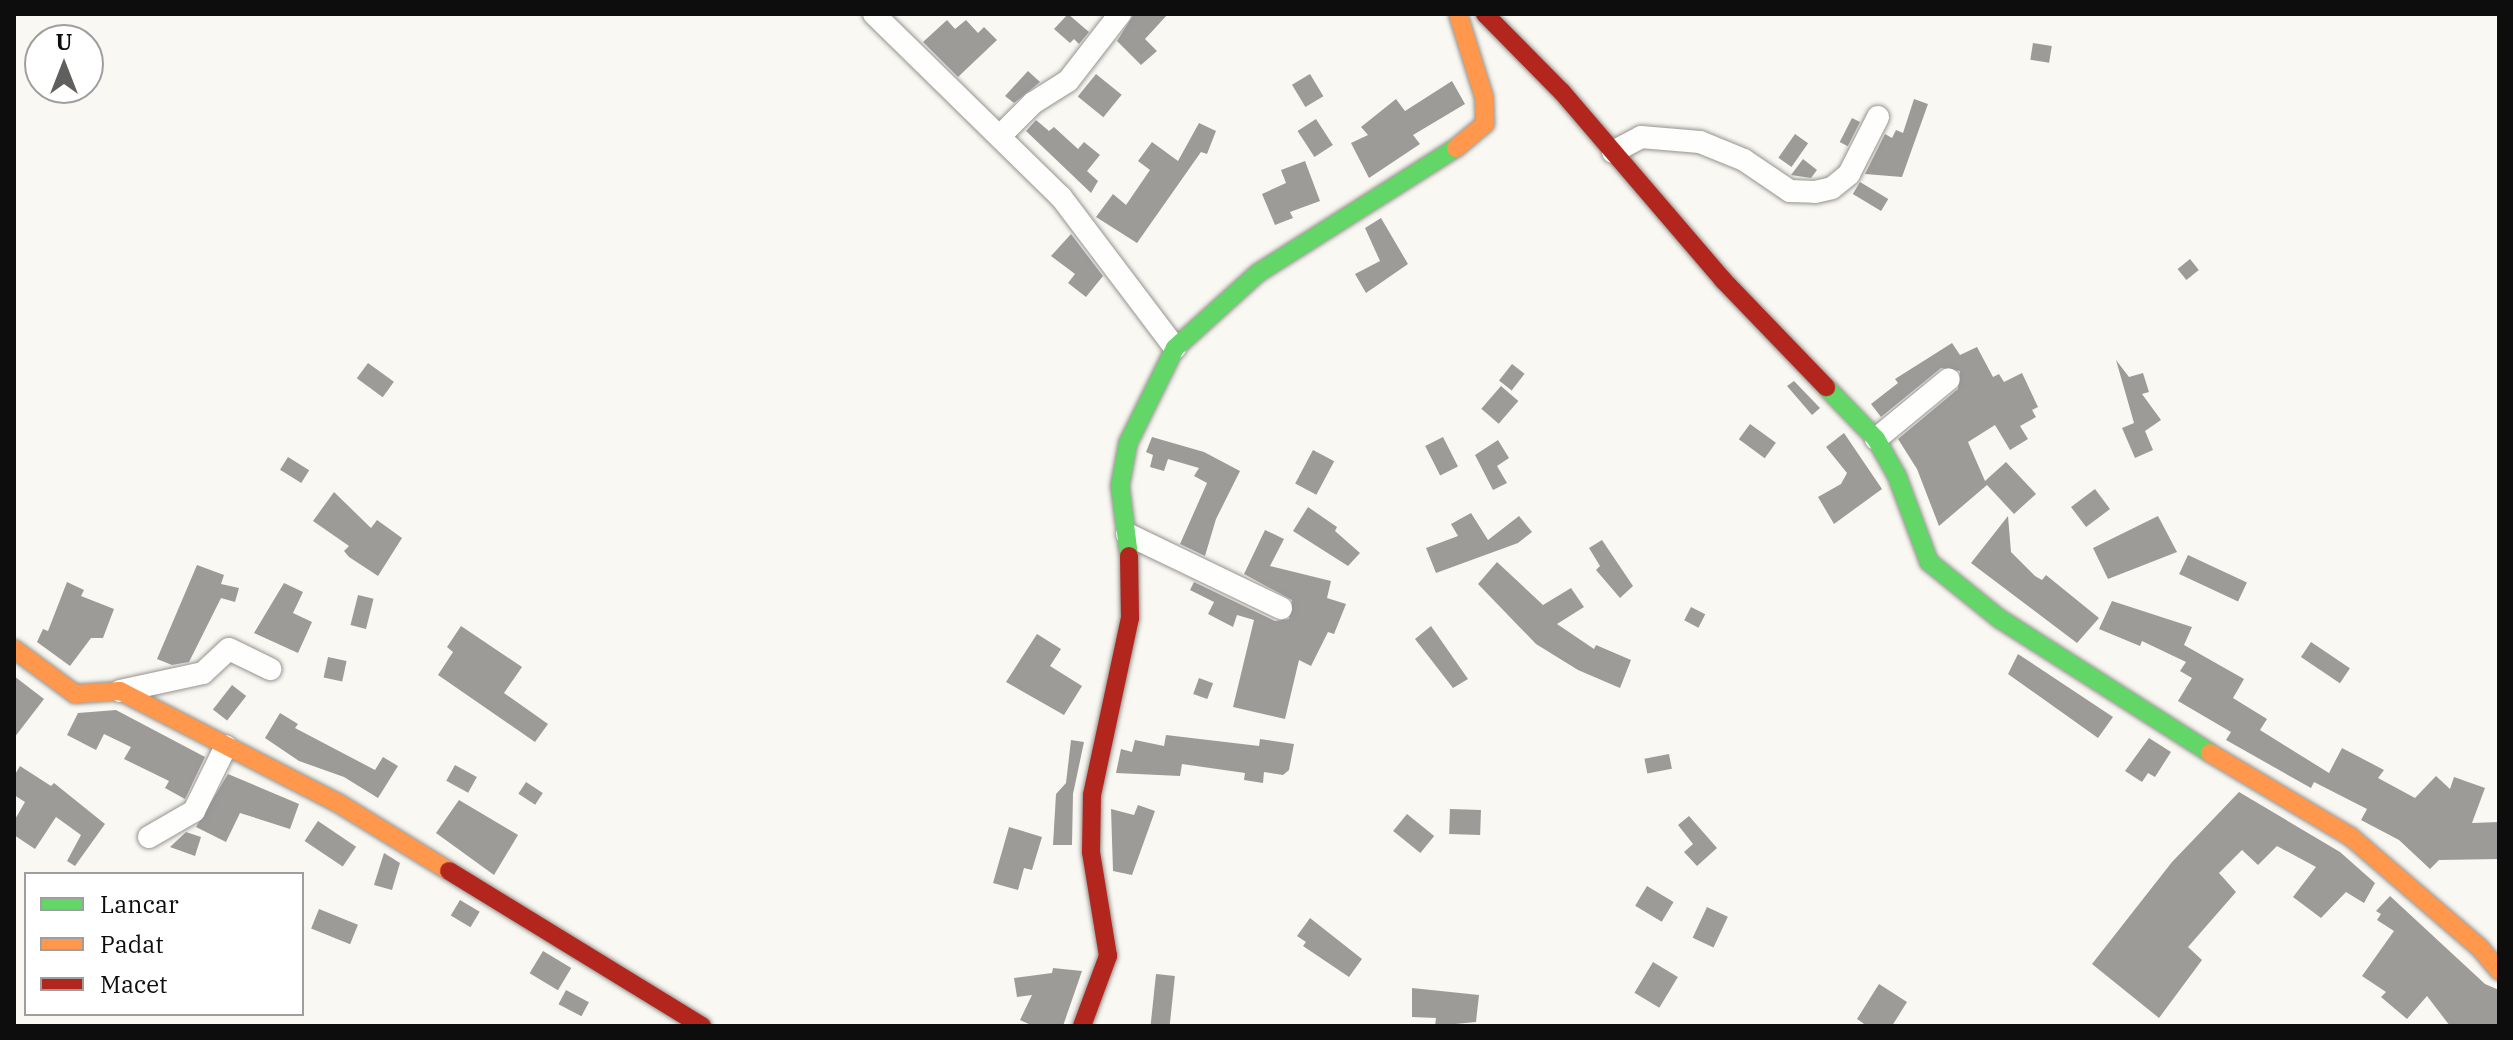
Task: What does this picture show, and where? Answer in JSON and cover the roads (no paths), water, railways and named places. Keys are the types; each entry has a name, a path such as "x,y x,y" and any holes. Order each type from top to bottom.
{"street":[{"path":"874,14 1001,135 1089,229 1175,348"},
{"path":"1001,135 1028,107 1068,81 1120,14"},
{"path":"1082,1026 1108,956 1091,852 1092,795 1130,618 1127,534 1120,486 1123,463 1175,348 1258,273 1478,134 1485,124 1484,97 1458,14"},
{"path":"1485,14 1554,83 1723,280 1876,439 1897,476 1929,562 1954,585 2110,693 2351,837 2480,948 2499,971"},
{"path":"1613,152 1641,137 1700,142 1744,160 1790,191 1815,192 1838,185 1849,174 1878,117"},
{"path":"1876,439 1949,379"},
{"path":"1127,534 1281,608"},
{"path":"14,649 75,694 120,691 203,673 229,649 270,669"},
{"path":"120,691 419,849 497,905 702,1026"},
{"path":"149,837 194,811 226,746"}]}
